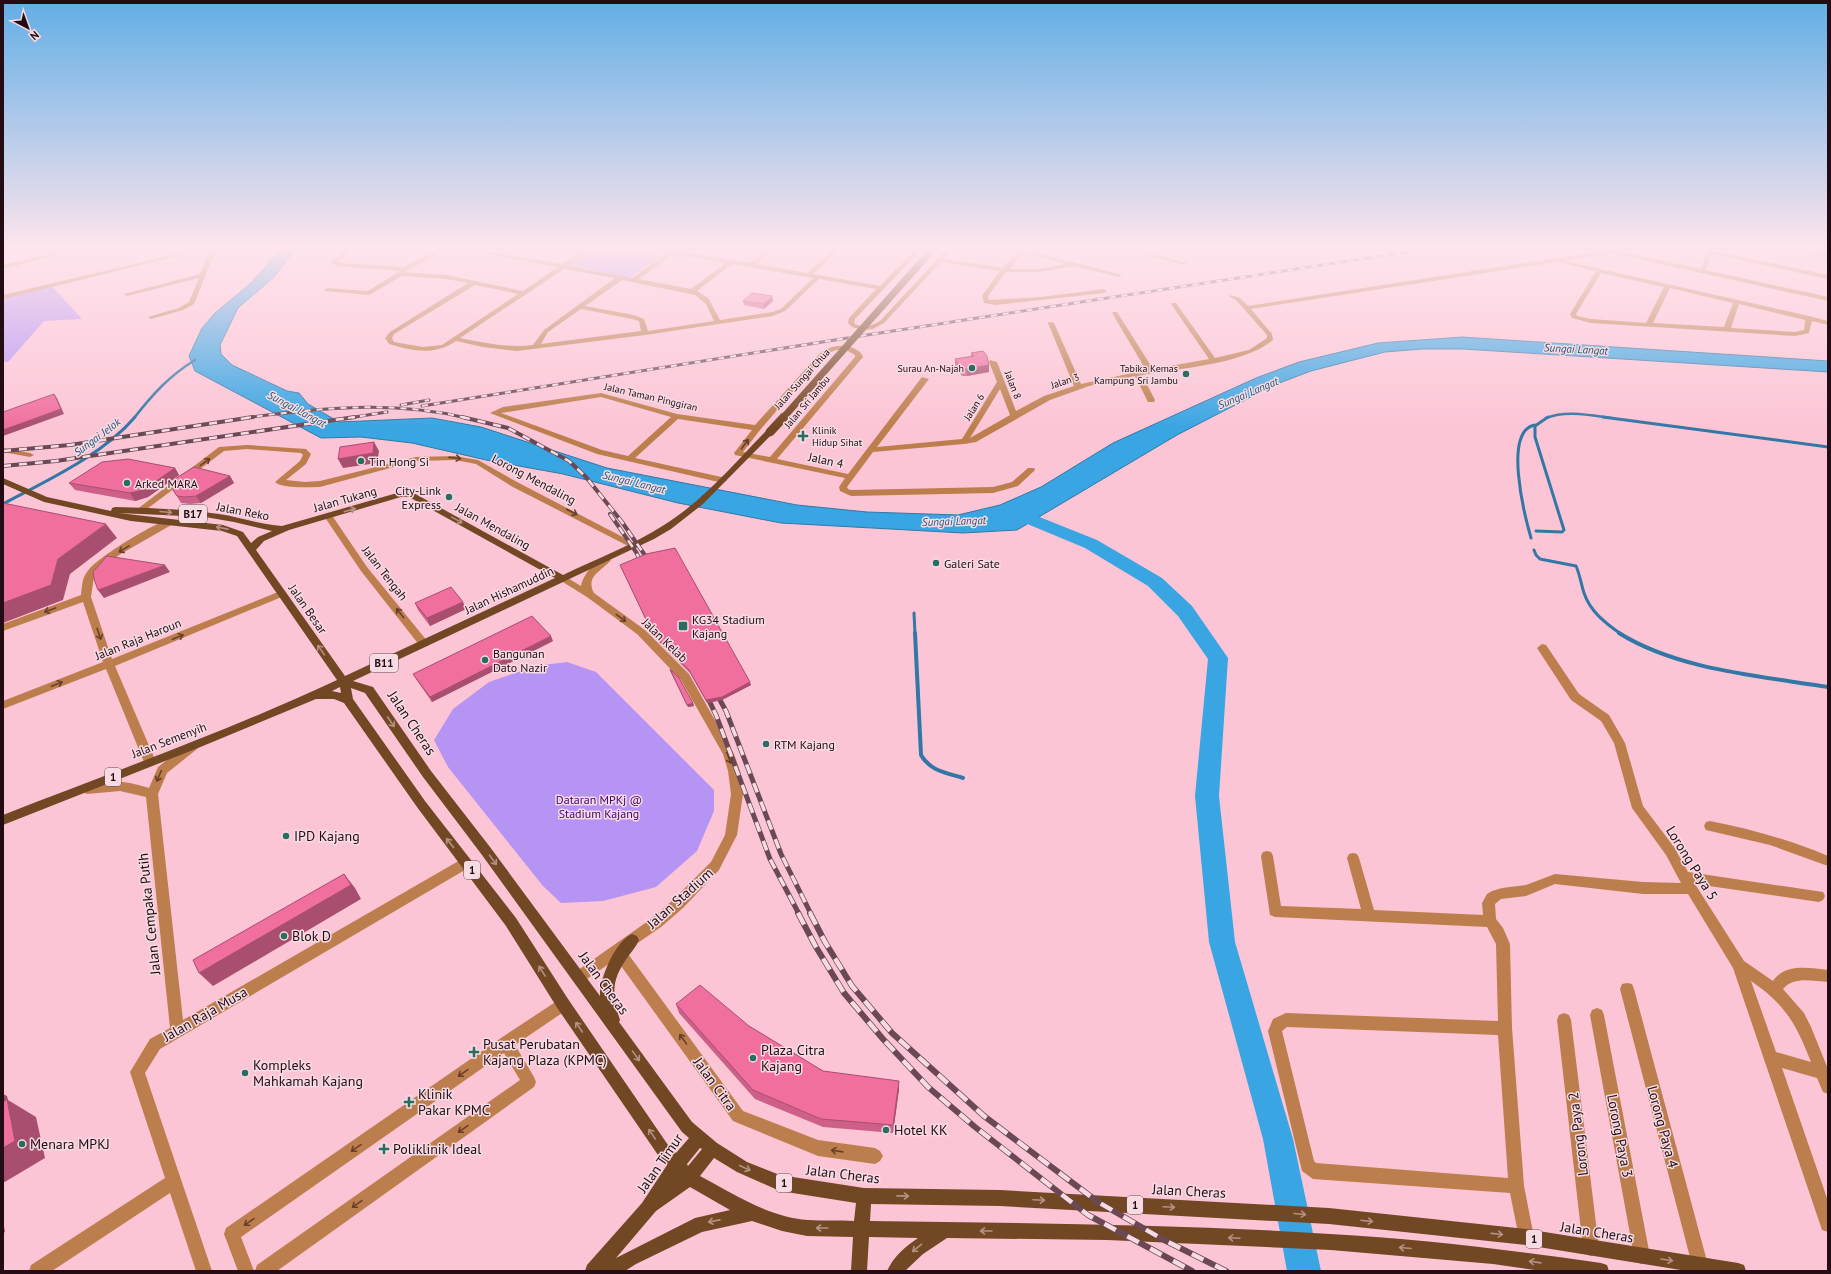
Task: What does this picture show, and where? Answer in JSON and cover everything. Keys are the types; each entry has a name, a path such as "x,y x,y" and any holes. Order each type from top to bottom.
{"main road":[{"name":"Jalan Sungai Chua","path":"683,517 720,483 770,432 879,309"},
{"name":"Jalan Reko","path":"3,482 44,499 131,518 204,525 234,530 240,534 251,551"},
{"name":"Jalan Tukang","path":"286,528 400,495 410,494"},
{"name":"Jalan Mendaling","path":"410,494 563,579"},
{"name":"Jalan Reko","path":"99,510 140,510 227,518 273,529 286,528"},
{"name":"Jalan Hishamuddin","path":"344,682 635,546 663,531 683,517"},
{"path":"251,551 255,544 261,539 286,528"},
{"name":"Jalan Besar","path":"251,551 344,682"},
{"name":"Jalan Semenyih","path":"3,820 194,745 344,682"},
{"name":"B17","path":"344,682 348,700"},
{"name":"Jalan Cheras","path":"344,682 369,690 427,774 614,1024 687,1127 712,1148 742,1168 780,1183 864,1196 1000,1198 1328,1216 1526,1237 1738,1271"},
{"path":"308,698 330,694 342,696 348,700"},
{"name":"1","path":"348,700 421,804 511,922 563,1004 663,1150 688,1178 752,1214 782,1223 807,1228 1107,1232 1331,1242 1494,1256 1601,1271"},
{"path":"614,1024 607,999 607,983 612,969 632,940"},
{"name":"Jalan Timur","path":"593,1271 648,1209 676,1165 700,1137"},
{"name":"Jalan Timur","path":"648,1209 688,1178 712,1148"},
{"path":"859,1271 860,1228 864,1196"},
{"path":"610,1271 630,1258 701,1224 752,1214"},
{"path":"895,1271 905,1257 921,1244 943,1231"}],"street":[{"path":"151,317 179,309"},
{"path":"430,309 392,333 388,338 391,343 420,350 432,350 444,346 498,309"},
{"path":"535,347 546,331 577,309"},
{"path":"594,309 634,317 642,320 645,333"},
{"path":"712,309 718,323"},
{"path":"455,339 504,348 535,347 718,323 773,314 784,309"},
{"path":"860,309 852,318 851,323 855,327 873,327 882,322 894,309"},
{"path":"1178,309 1213,360"},
{"name":"Jalan 3","path":"870,450 973,440 987,434 1014,415 1045,398 1078,386 1242,355 1272,339 1247,309"},
{"path":"1577,309 1574,314 1578,318 1591,321 1727,330 1804,333 1806,332 1809,318"},
{"path":"1649,324 1656,309"},
{"path":"1727,330 1734,309"},
{"path":"1773,309 1828,323"},
{"path":"1115,313 1151,372"},
{"path":"1051,323 1078,386"},
{"name":"Jalan Sri Jambu","path":"757,428 825,351 837,348 845,348 856,351 859,357 772,460"},
{"name":"Jalan 8","path":"993,362 1000,383 1014,415"},
{"path":"1138,374 1151,400"},
{"name":"Jalan 4","path":"747,455 850,477 925,379"},
{"name":"Jalan 6","path":"964,442 1000,383"},
{"name":"Jalan Taman Pinggiran","path":"630,458 600,452 494,413 503,409 601,395 676,416 757,428"},
{"path":"630,458 676,416"},
{"path":"747,455 738,453 757,428"},
{"name":"Lorong Mendaling","path":"140,510 222,449 253,447 303,451 307,454 304,462 279,482 305,485 334,481 416,459 455,458 478,462 514,484 635,546"},
{"path":"3,450 30,455"},
{"path":"630,458 720,483"},
{"path":"850,477 843,487 843,489 847,492 982,491 998,489 1015,484 1031,470"},
{"name":"Jalan Tengah","path":"328,516 364,568 424,644"},
{"path":"150,762 109,664 86,597 86,587 91,573 99,565 170,522"},
{"path":"590,595 586,586 587,582 595,569 606,560"},
{"name":"Jalan Kelab","path":"563,579 590,595 641,632 685,677 711,724"},
{"name":"Jalan Raja Haroun","path":"3,705 109,664 281,594"},
{"path":"3,628 86,597"},
{"name":"Lorong Paya 5","path":"1542,648 1575,697 1605,718 1619,743 1638,808 1670,851 1691,889 1739,965 1775,990 1799,1018 1828,1087"},
{"name":"Jalan Stadium","path":"579,977 661,918 702,881 715,866 731,835 737,794 734,771 728,754 711,724"},
{"name":"Jalan Cempaka Putih","path":"177,1031 152,794 162,770 194,745"},
{"path":"75,792 102,786 115,786 131,787 152,794"},
{"path":"1710,826 1739,831 1804,850 1828,861"},
{"path":"1266,856 1275,912 1490,921"},
{"path":"1353,858 1369,916"},
{"name":"Jalan Raja Musa","path":"204,1271 137,1072 155,1044 466,863"},
{"path":"1684,877 1819,896"},
{"path":"1526,1237 1516,1186 1505,1028 1503,944 1498,932 1490,921 1488,903 1494,896 1502,893 1531,890 1547,880 1555,879 1643,888 1691,889"},
{"name":"Jalan Citra","path":"621,955 738,1116 818,1148 875,1156"},
{"path":"1739,965 1828,1224"},
{"path":"1775,990 1778,982 1786,977 1798,974 1828,976"},
{"name":"Lorong Paya 4","path":"1627,989 1700,1265"},
{"path":"246,1271 232,1234 563,1004"},
{"name":"Lorong Paya 3","path":"1597,1015 1642,1256"},
{"path":"1505,1028 1286,1020 1278,1024 1275,1032 1307,1166 1313,1171 1516,1186"},
{"name":"Lorong Paya 2","path":"1564,1020 1591,1248"},
{"path":"263,1271 529,1082 506,1043"},
{"path":"1770,1058 1822,1072"},
{"path":"37,1271 173,1182"}],"green space":[{"path":"3,309 73,309 82,319 44,321 8,362 3,361"},
{"name":"Dataran MPKj @ Stadium Kajang","path":"567,662 596,672 714,790 714,811 697,851 656,887 603,901 561,903 543,886 448,767 434,740 453,709 489,682 535,666"}],"water":[{"name":"Sungai Langat","path":"219,309 237,309 220,345 221,354 232,365 287,391 299,393 308,404 339,422 432,418 481,427 607,468 797,505 867,512 958,515 1000,505 1041,487 1113,443 1256,378 1299,362 1378,343 1462,337 1828,361 1828,372 1463,349 1423,349 1385,352 1311,371 1274,385 1177,435 1017,530 963,533 781,523 678,503 563,474 486,460 412,443 361,437 321,438 195,371 189,356 202,328"}],"building":[{"path":"983,351 987,356 989,365 962,369 955,359 974,356 971,353"},
{"path":"54,394 61,409 3,430 3,412"},
{"path":"374,442 373,453 338,459 340,447"},
{"name":"Arked MARA","path":"128,459 175,468 143,490 130,493 69,483 102,462"},
{"path":"194,467 230,476 196,496 177,496 173,490 183,483 173,480"},
{"path":"3,503 106,524 58,559 51,585 3,603"},
{"name":"KG34 Stadium Kajang","path":"675,548 750,682 722,697 706,700 689,670 653,634 620,565 646,554"},
{"path":"107,556 165,565 98,590 93,572"},
{"path":"451,587 463,602 427,618 415,603"},
{"name":"Bangunan Dato Nazir","path":"532,616 551,636 430,697 413,674"},
{"path":"670,669 679,678 693,703 687,705"},
{"path":"344,874 351,885 199,973 193,960"},
{"name":"Plaza Citra Kajang","path":"700,985 749,1026 823,1071 899,1081 893,1125 821,1119 753,1090 676,1004"},
{"path":"7,1099 15,1141 3,1148 3,1102"}],"waterway":[{"name":"Sungai Jelok","path":"134,418 162,386 177,372 195,360"},
{"path":"1547,418 1562,414 1606,417"},
{"name":"Sungai Jelok","path":"3,504 91,455 122,431 135,417"},
{"path":"1606,417 1611,418"},
{"path":"1606,417 1828,447"},
{"path":"1536,531 1562,532 1564,530 1535,437 1535,426 1547,418"},
{"path":"1531,538 1521,494 1518,475 1518,457 1520,441 1526,430 1536,425"},
{"path":"1012,511 1091,544 1155,582 1185,611 1218,658 1207,796 1222,942 1278,1139 1304,1271"},
{"path":"1534,550 1540,559 1576,566 1584,593 1590,605 1604,621 1621,634"},
{"path":"914,613 915,634"},
{"path":"915,633 921,755 929,765 939,771 963,778"},
{"path":"1619,633 1667,656 1720,670 1828,687"}],"railway":[{"path":"422,406 1033,309"},
{"path":"401,405 429,400"},
{"path":"245,418 300,411 384,407 439,412 466,418"},
{"path":"348,418 387,412"},
{"path":"3,451 70,445 253,417"},
{"path":"3,466 56,461 355,417"},
{"path":"462,417 508,428 569,461 586,477 622,522 651,564"},
{"path":"610,514 636,552 643,566"},
{"path":"715,691 726,711 781,854 811,914"},
{"path":"705,692 716,715 770,859 799,914"},
{"path":"798,913 816,947 844,993 883,1039 928,1087 975,1127 1088,1215 1192,1271"},
{"path":"810,913 825,942 852,986 892,1033 984,1116 1098,1202 1164,1240 1226,1271"}],"place":[{"name":"Surau An-Najah","path":"972,368"},
{"name":"Tabika Kemas Kampung Sri Jambu","path":"1186,374"},
{"name":"Klinik Hidup Sihat","path":"803,436"},
{"name":"Tin Hong Si","path":"361,461"},
{"name":"Arked MARA","path":"127,483"},
{"name":"City-Link Express","path":"449,497"},
{"name":"Galeri Sate","path":"936,563"},
{"name":"KG34 Stadium Kajang","path":"683,626"},
{"name":"Bangunan Dato Nazir","path":"485,660"},
{"name":"RTM Kajang","path":"766,744"},
{"name":"IPD Kajang","path":"286,836"},
{"name":"Blok D","path":"284,936"},
{"name":"Pusat Perubatan Kajang Plaza (KPMC)","path":"474,1052"},
{"name":"Plaza Citra Kajang","path":"753,1058"},
{"name":"Kompleks Mahkamah Kajang","path":"245,1073"},
{"name":"Klinik Pakar KPMC","path":"409,1102"},
{"name":"Hotel KK","path":"886,1130"},
{"name":"Menara MPKJ","path":"22,1144"},
{"name":"Poliklinik Ideal","path":"384,1149"}]}
